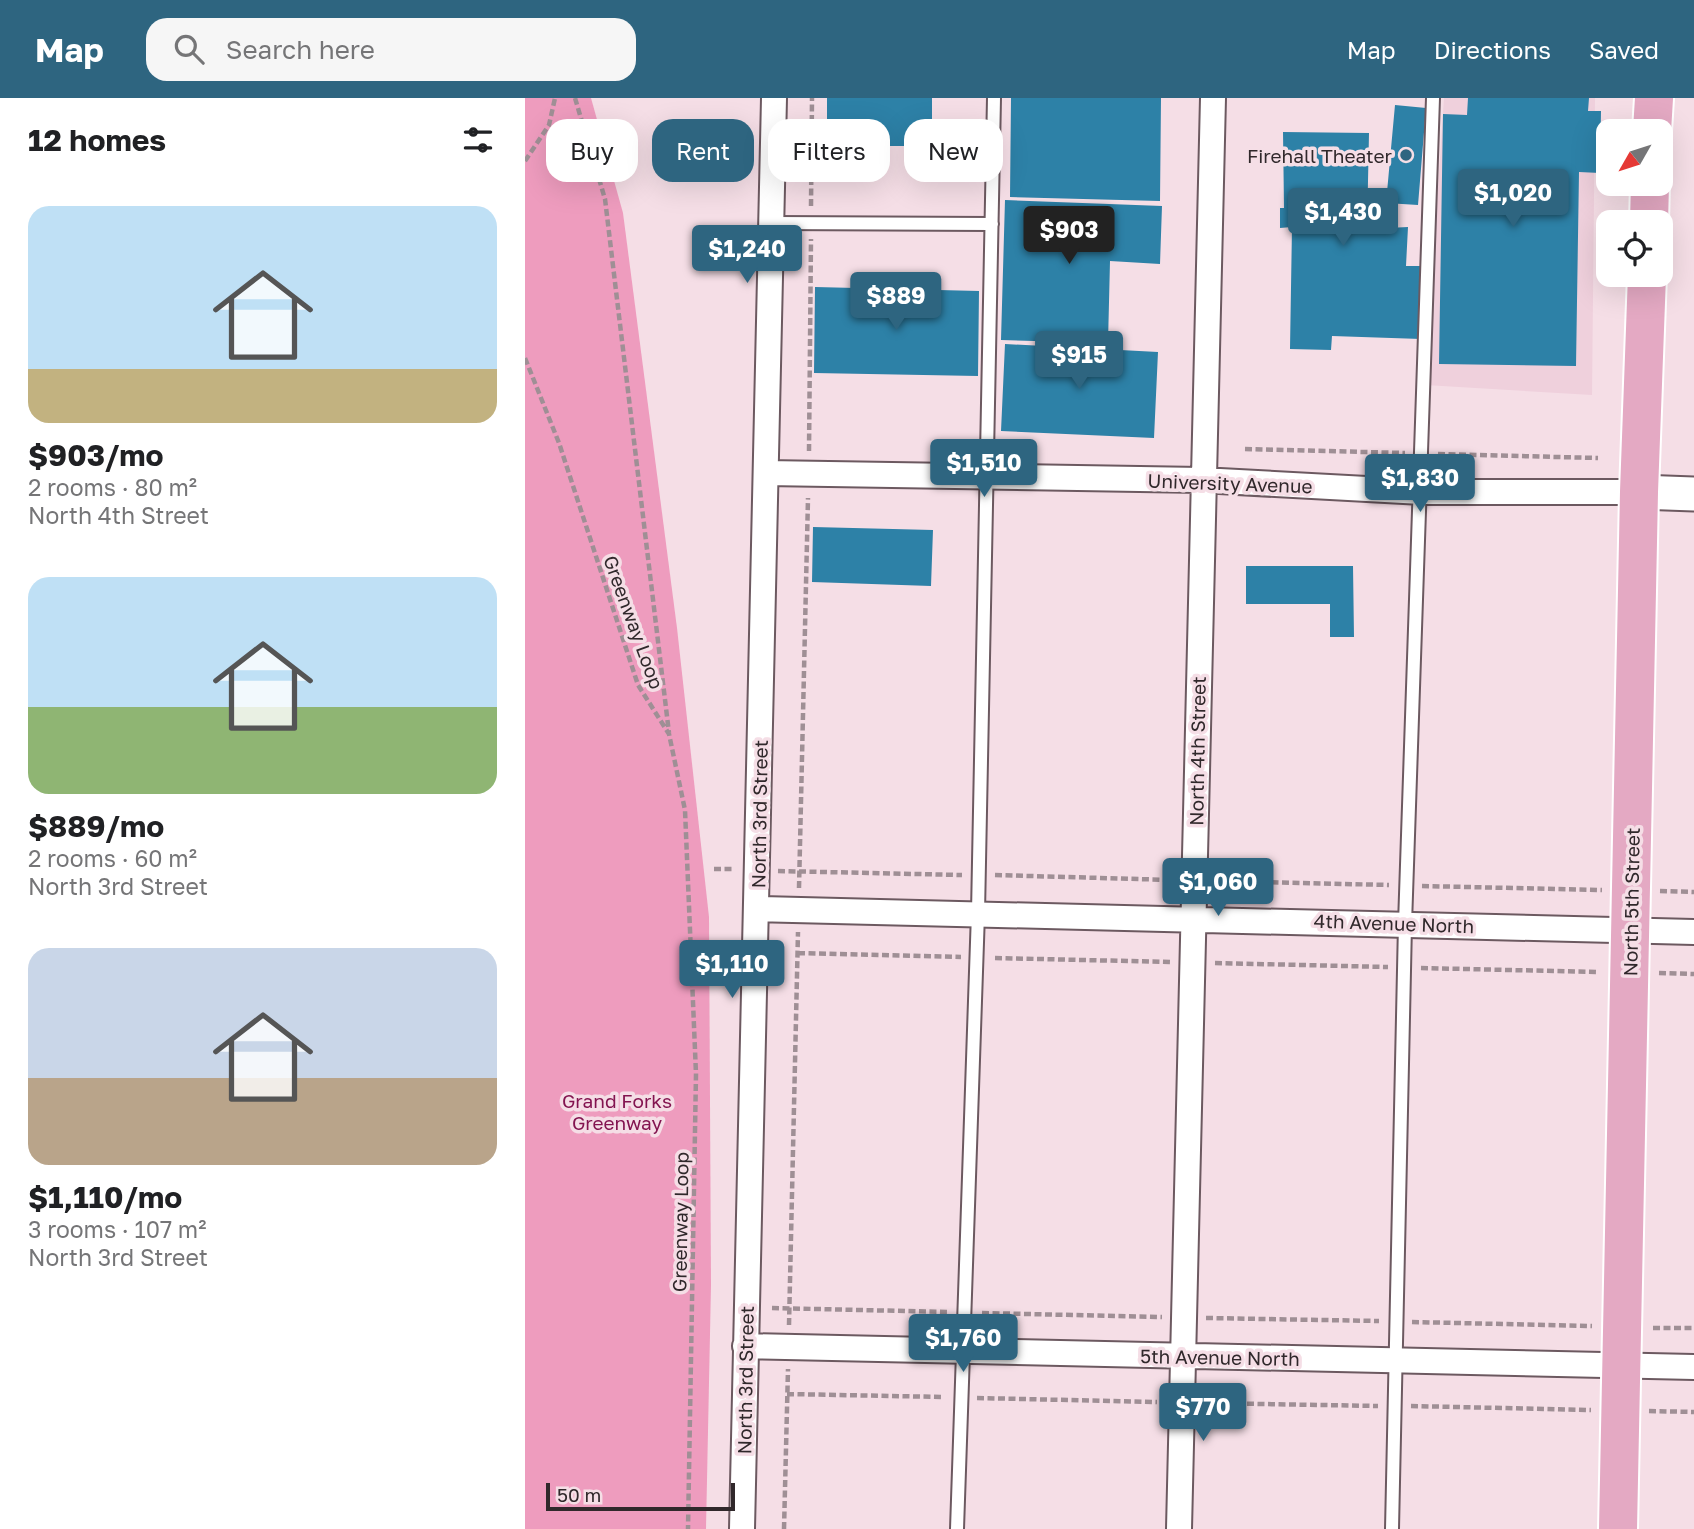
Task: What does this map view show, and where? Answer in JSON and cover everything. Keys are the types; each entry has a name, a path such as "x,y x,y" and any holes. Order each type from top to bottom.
{"main road":[{"path":"1653,119 1654,98"},
{"name":"North 5th Street","path":"1618,1529 1639,492 1647,287"}],"street":[{"name":"North 3rd Street","path":"742,1529 774,98"},
{"name":"North 4th Street","path":"1178,1529 1213,98"},
{"name":"University Avenue","path":"766,473 1202,480 1422,492 1694,494"},
{"name":"4th Avenue North","path":"757,909 1195,917 1694,932"},
{"name":"5th Avenue North","path":"745,1346 1694,1367"}],"lane":[{"path":"957,1529 977,958 994,98"},
{"path":"1392,1529 1405,923 1422,492 1433,98"},
{"path":"772,223 992,224"}],"path":[{"path":"525,162 549,125 555,98"},
{"path":"575,98 605,199 669,734"},
{"path":"784,1529 808,474 812,98"},
{"name":"Greenway Loop","path":"525,358 559,443 638,685 669,734 685,810 696,1074 688,1529"},
{"path":"798,954 1694,974"},
{"path":"746,1308 1694,1328"},
{"path":"787,1394 1694,1412"}],"shaded area":[{"path":"1444,98 1595,98 1592,395 1425,385"}],"green space":[{"name":"Grand Forks Greenway","path":"525,98 591,98 597,119 546,119 546,182 614,182 623,213 677,628 709,917 711,1285 706,1529 525,1529"}],"building":[{"path":"827,98 932,98 932,119 904,119 904,146 890,146 890,119 827,119"},
{"path":"1011,98 1161,98 1160,201 1010,197"},
{"path":"1468,98 1589,98 1588,111 1601,111 1601,119 1596,119 1596,173 1579,172 1576,366 1439,364 1443,114 1467,115"},
{"name":"Firehall Theater","path":"1395,105 1426,108 1418,205 1386,203"},
{"path":"1283,132 1369,133 1367,229 1408,227 1406,266 1421,266 1421,339 1332,336 1331,350 1290,349 1292,227 1280,228 1280,208 1284,208"},
{"path":"1005,200 1162,206 1160,264 1110,261 1108,343 1001,340"},
{"path":"815,287 979,291 978,376 814,373"},
{"path":"1005,344 1158,352 1154,438 1001,431"},
{"path":"813,527 933,530 931,586 812,582"},
{"path":"1246,566 1353,566 1354,637 1330,637 1330,604 1246,604"}],"place":[{"name":"Firehall Theater","path":"1406,155"}]}
